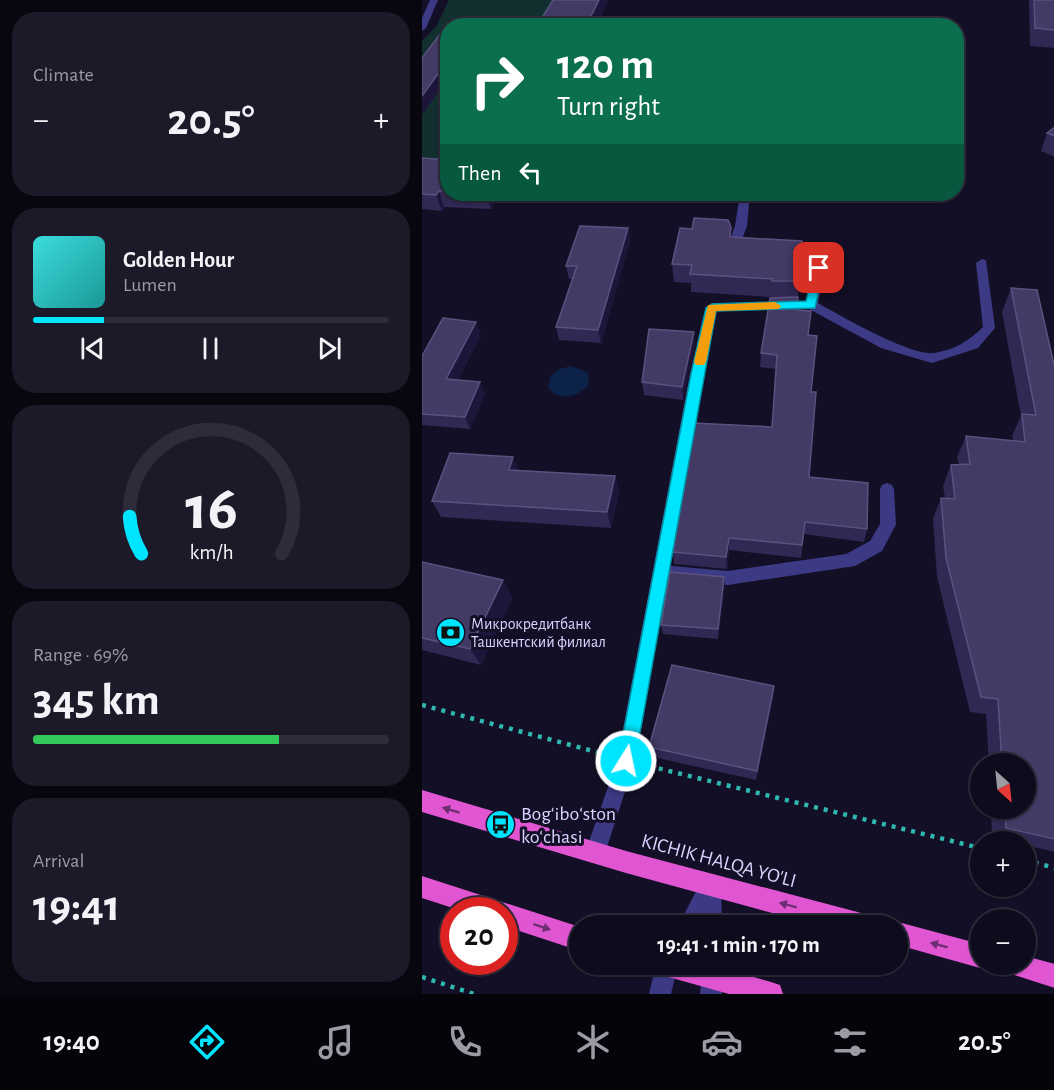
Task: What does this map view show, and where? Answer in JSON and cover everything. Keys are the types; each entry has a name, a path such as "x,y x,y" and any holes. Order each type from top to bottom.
{"highway":[{"name":"KICHIK HALQA YO'LI","path":"422,801 595,853 823,915"},
{"path":"422,888 451,897"},
{"path":"518,919 569,935"},
{"path":"908,937 970,953"},
{"path":"1036,971 1055,976"},
{"path":"713,979 771,994"}],"street":[{"path":"422,28 434,0"},
{"path":"743,201 741,226 736,240 823,252 811,305"},
{"path":"595,853 626,761 712,308 811,305 886,345 932,357 973,345 989,328 982,263"},
{"path":"661,572 728,578 849,561 876,546 888,525 887,489"},
{"path":"694,915 710,885"},
{"path":"710,885 711,915"},
{"path":"660,994 664,975"}],"path":[{"path":"422,705 626,761 970,846"},
{"path":"1036,863 1055,868"},
{"path":"422,977 474,994"}],"green space":[{"path":"449,0 562,0 552,18 440,18"},
{"path":"440,19 440,174 422,172 422,41 436,27"}],"water":[{"path":"571,366 587,372 588,386 579,393 568,396 552,392 548,387 550,377 559,369"}],"building":[{"path":"553,0 599,0 590,18 542,18"},
{"path":"1034,0 1055,0 1055,30 1035,28"},
{"path":"440,34 440,71 422,96 422,58"},
{"path":"1055,127 1055,136 1047,133"},
{"path":"422,158 440,159 440,191 436,195 422,194"},
{"path":"694,218 728,220 731,227 730,237 802,241 799,281 690,274 692,265 672,264 680,228 692,229"},
{"path":"580,226 628,228 598,330 556,327 577,266 566,266"},
{"path":"1011,288 1037,290 1055,369 1055,839 1036,835 1036,831 1006,828 1006,819 1036,819 1036,753 1001,753 998,699 981,697 946,558 941,498 955,499 951,465 970,464 966,436 1025,442 1022,414 1036,415"},
{"path":"798,297 797,310 811,311 808,335 817,336 811,392 816,392 809,477 868,483 867,529 805,522 802,545 729,538 726,557 673,552 694,423 772,427 777,355 761,353 770,298"},
{"path":"443,318 476,322 446,379 480,382 465,417 422,414 422,356"},
{"path":"649,329 694,332 682,387 642,382"},
{"path":"450,453 513,457 509,470 615,476 607,512 432,501"},
{"path":"422,562 503,580 470,649 422,638"},
{"path":"670,572 724,577 718,629 661,625"},
{"path":"672,665 774,686 757,771 649,747"}],"slow traffic":[{"path":"700,362 712,308 775,306"}],"place":[{"name":"Микрокредитбанк Ташкентский филиал","path":"450,632"},
{"name":"Bogʻiboʻston koʻchasi","path":"500,824"}],"route":[{"path":"626,761 697,374 712,308 811,305 819,268"}]}
